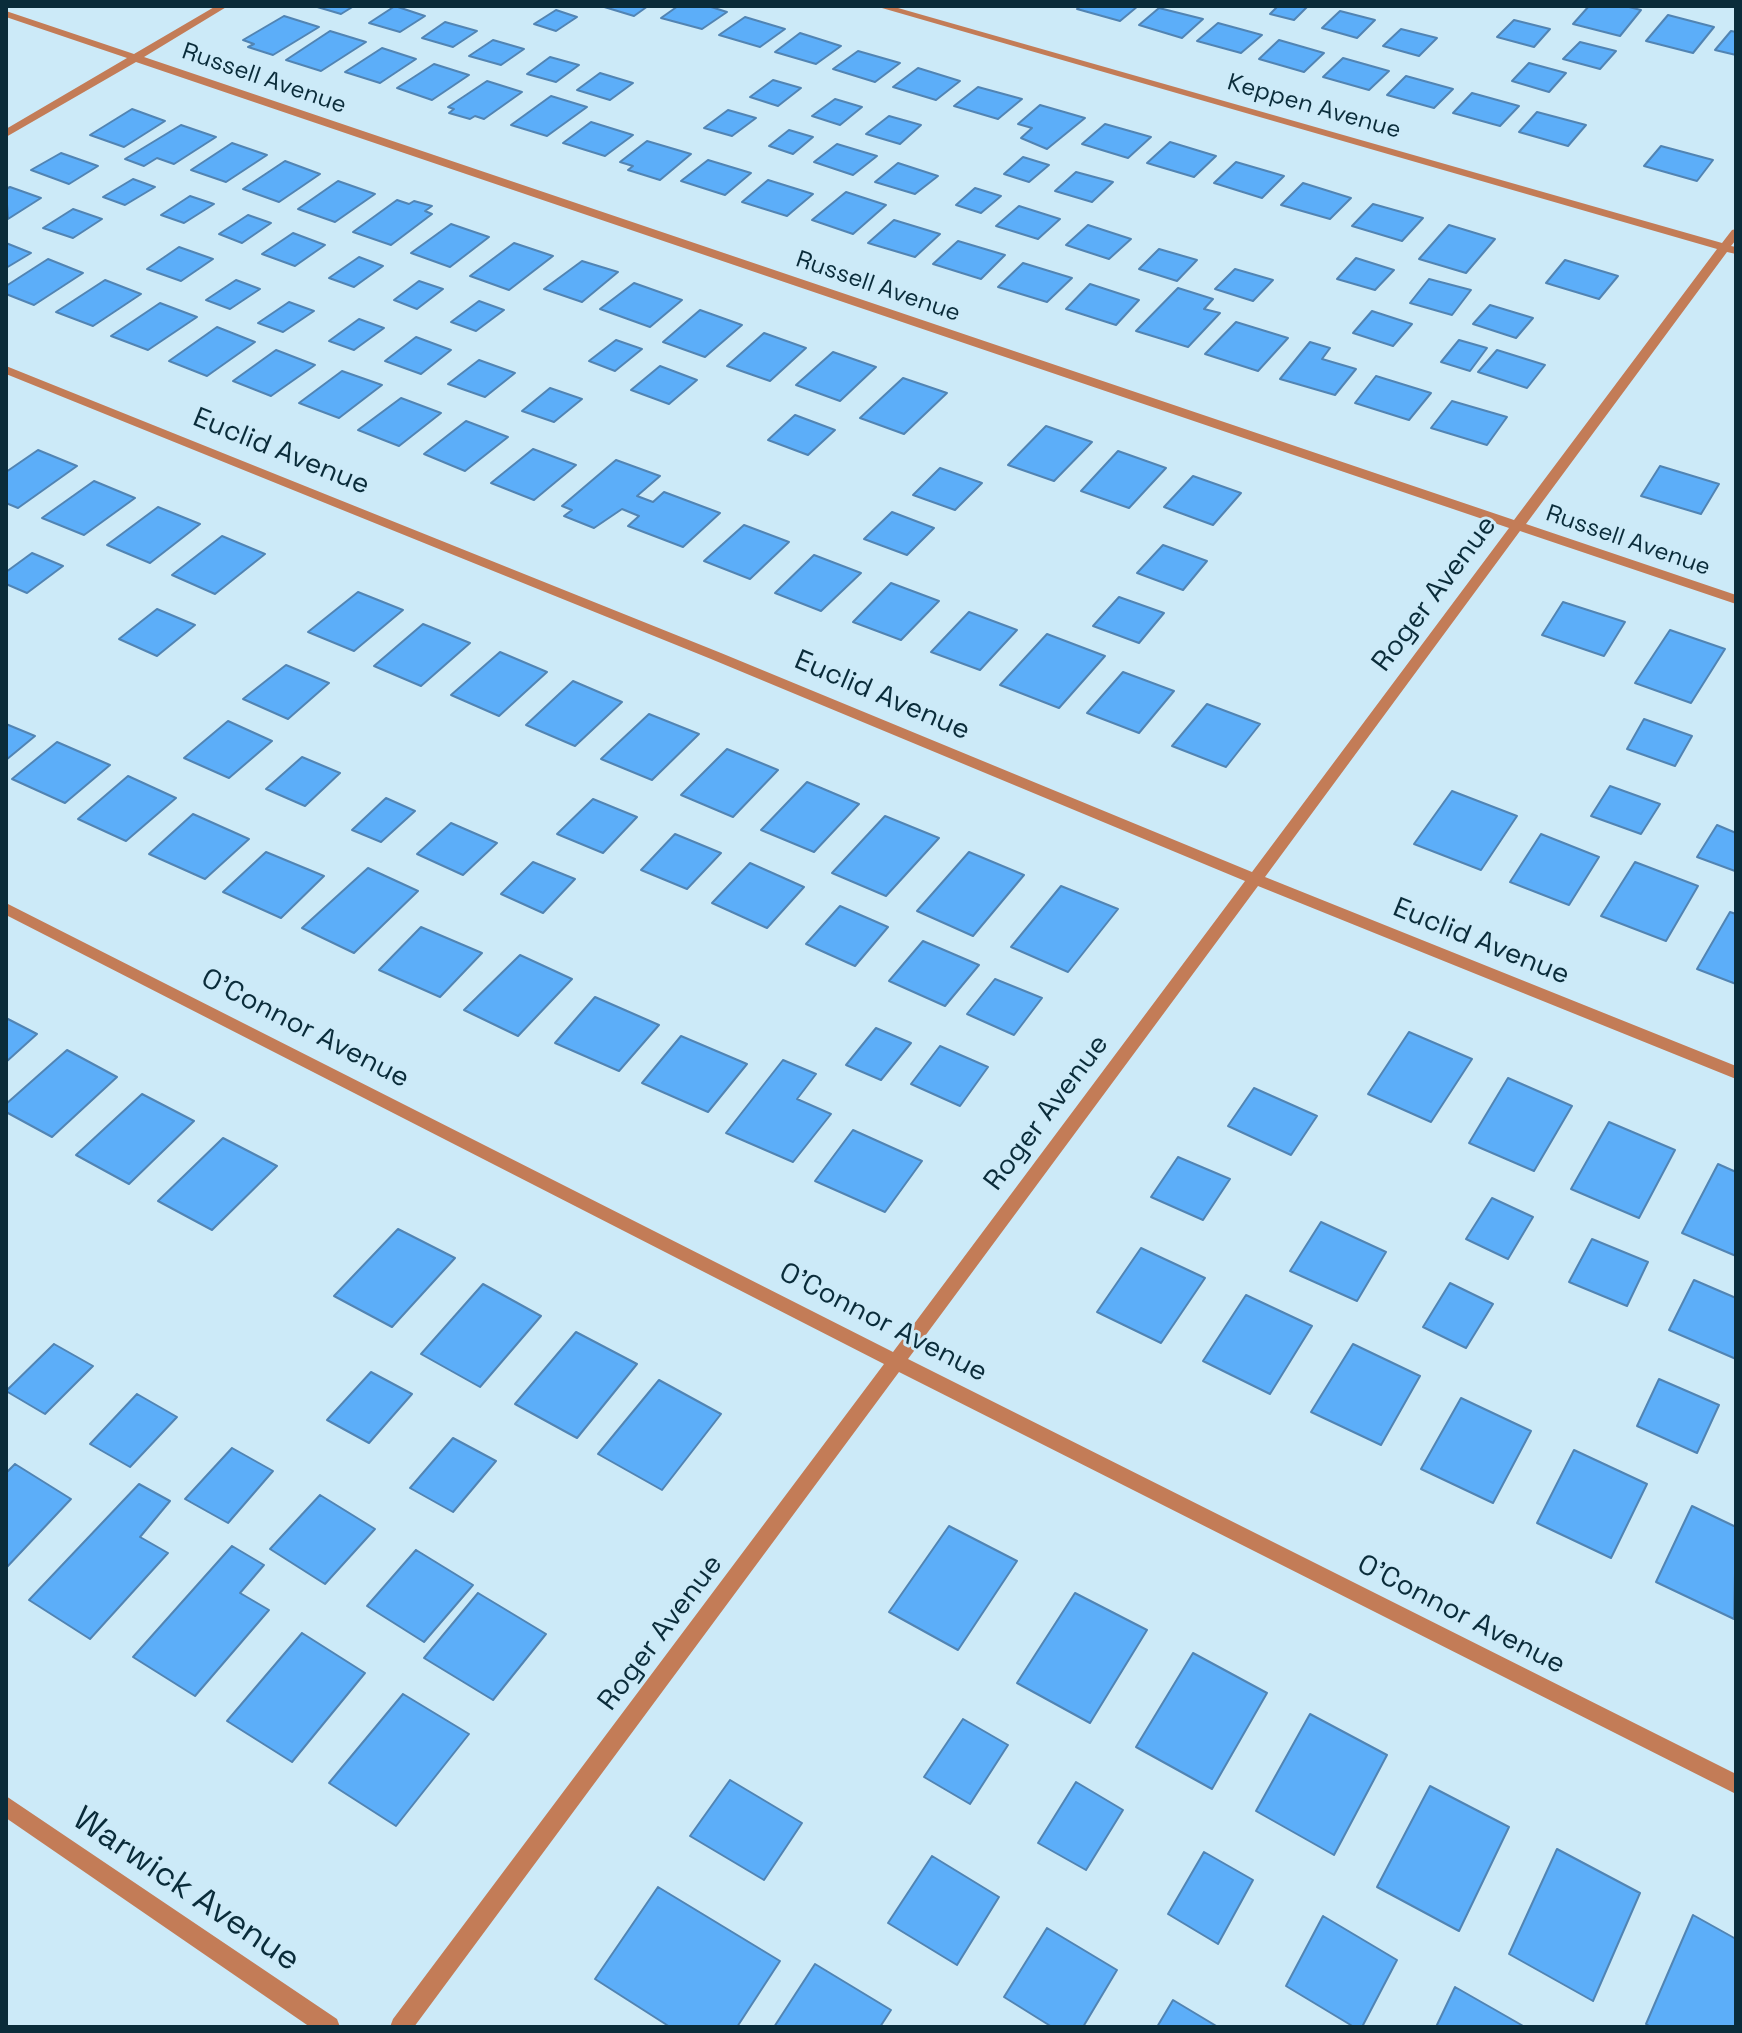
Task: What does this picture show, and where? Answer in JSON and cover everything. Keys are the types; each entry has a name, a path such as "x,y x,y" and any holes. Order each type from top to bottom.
{"street":[{"path":"6,134 223,6"},
{"name":"Keppen Avenue","path":"880,6 1730,249"},
{"name":"Russell Avenue","path":"6,14 1736,600"},
{"name":"Roger Avenue","path":"401,2027 1517,527 1730,249 1736,232"},
{"name":"Euclid Avenue","path":"6,370 1736,1073"},
{"name":"O'Connor Avenue","path":"6,908 895,1361 1736,1784"},
{"name":"Warwick Avenue","path":"6,1806 329,2027"}],"building":[{"path":"314,6 354,6 341,14"},
{"path":"395,6 425,16 400,32 369,23"},
{"path":"601,6 648,6 634,16"},
{"path":"678,6 708,6 727,12 702,29 661,18"},
{"path":"1081,6 1138,6 1120,21 1077,9"},
{"path":"1278,6 1308,6 1294,20 1270,14"},
{"path":"1589,6 1625,6 1641,10 1620,36 1573,24"},
{"path":"1159,8 1203,19 1182,38 1139,25"},
{"path":"556,10 577,17 556,31 534,24"},
{"path":"1340,11 1375,20 1357,38 1322,28"},
{"path":"1668,15 1714,27 1693,53 1646,41"},
{"path":"284,16 319,27 273,55 248,47 254,44 243,40"},
{"path":"745,17 785,29 760,47 719,35"},
{"path":"1514,20 1550,29 1534,47 1497,37"},
{"path":"445,22 477,31 453,47 422,38"},
{"path":"1218,23 1262,35 1241,53 1197,41"},
{"path":"1401,29 1437,38 1419,56 1383,46"},
{"path":"330,31 366,42 321,71 286,60"},
{"path":"1731,31 1736,32 1736,55 1715,50"},
{"path":"800,33 841,46 816,64 775,52"},
{"path":"493,40 524,49 501,65 469,56"},
{"path":"1279,40 1324,53 1304,72 1259,59"},
{"path":"1580,42 1616,51 1600,69 1563,59"},
{"path":"382,48 416,59 380,83 345,72"},
{"path":"858,51 900,63 875,82 833,69"},
{"path":"550,57 579,65 556,82 527,74"},
{"path":"1343,58 1389,71 1369,90 1323,77"},
{"path":"1529,63 1566,73 1549,92 1512,81"},
{"path":"434,64 469,75 432,100 397,88"},
{"path":"918,68 960,81 936,100 893,87"},
{"path":"600,73 633,83 610,100 577,90"},
{"path":"1406,76 1453,89 1434,108 1387,95"},
{"path":"773,80 801,88 778,106 750,97"},
{"path":"487,81 522,92 484,119 449,113 454,109 448,107"},
{"path":"978,87 1022,99 998,119 954,106"},
{"path":"1472,93 1519,106 1500,126 1453,113"},
{"path":"551,96 587,107 547,136 511,125"},
{"path":"835,99 862,107 840,125 812,116"},
{"path":"1040,105 1085,118 1047,149 1021,138 1032,128 1018,124"},
{"path":"132,109 165,121 124,147 90,135"},
{"path":"728,110 756,118 732,136 704,128"},
{"path":"1537,112 1586,125 1568,146 1519,132"},
{"path":"889,116 921,125 900,144 866,134"},
{"path":"591,122 633,135 605,156 563,143"},
{"path":"1105,124 1151,137 1128,158 1082,144"},
{"path":"181,125 216,137 174,164 157,158 144,166 125,159"},
{"path":"789,130 813,137 793,154 769,146"},
{"path":"647,141 691,154 660,180 628,170 633,166 620,162"},
{"path":"1170,142 1216,156 1194,177 1147,163"},
{"path":"232,143 267,155 226,182 191,170"},
{"path":"837,144 877,156 853,175 814,162"},
{"path":"1661,146 1713,160 1697,181 1644,166"},
{"path":"61,153 98,166 69,184 31,170"},
{"path":"1023,157 1049,165 1029,182 1004,174"},
{"path":"708,160 751,173 725,195 681,181"},
{"path":"285,161 320,174 279,202 243,189"},
{"path":"1236,162 1284,176 1262,198 1214,183"},
{"path":"898,163 938,176 915,194 875,182"},
{"path":"1076,172 1113,182 1092,202 1055,191"},
{"path":"133,179 155,187 125,205 103,197"},
{"path":"768,180 813,194 787,216 742,202"},
{"path":"338,181 375,194 335,222 298,209"},
{"path":"1303,183 1351,198 1330,219 1281,205"},
{"path":"10,187 41,198 8,219 6,189"},
{"path":"975,188 1001,196 981,213 956,205"},
{"path":"846,192 886,205 853,234 812,220"},
{"path":"190,196 214,204 184,223 161,215"},
{"path":"397,200 432,206 425,211 432,214 391,245 353,232"},
{"path":"1373,204 1423,218 1402,241 1352,226"},
{"path":"1019,206 1060,219 1038,239 996,226"},
{"path":"73,209 102,219 73,238 43,228"},
{"path":"248,215 271,223 242,243 219,234"},
{"path":"894,220 940,234 915,257 868,243"},
{"path":"451,224 489,237 450,267 411,253"},
{"path":"1088,225 1131,239 1109,259 1066,245"},
{"path":"1449,225 1495,239 1466,273 1419,259"},
{"path":"293,233 325,245 295,266 262,254"},
{"path":"958,241 1005,255 981,279 933,264"},
{"path":"6,243 31,253 6,268"},
{"path":"514,243 553,256 509,290 470,276"},
{"path":"179,247 213,259 181,281 147,269"},
{"path":"1159,249 1197,260 1177,281 1139,269"},
{"path":"359,257 383,266 354,287 329,278"},
{"path":"1356,258 1394,270 1375,290 1337,279"},
{"path":"48,259 83,273 34,305 6,294 6,286"},
{"path":"1565,260 1618,276 1599,299 1546,283"},
{"path":"582,261 618,272 582,302 544,289"},
{"path":"1023,263 1072,278 1047,302 998,287"},
{"path":"1235,269 1273,280 1253,301 1215,289"},
{"path":"1429,279 1471,290 1452,315 1410,303"},
{"path":"105,280 141,294 93,326 56,312"},
{"path":"236,280 260,289 230,309 206,300"},
{"path":"419,281 443,289 417,309 394,300"},
{"path":"634,283 682,300 650,327 600,309"},
{"path":"1090,284 1139,300 1116,325 1066,309"},
{"path":"1178,288 1213,299 1204,309 1220,313 1188,347 1136,331"},
{"path":"479,301 504,310 476,331 451,322"},
{"path":"289,302 314,311 283,332 258,323"},
{"path":"160,303 197,317 148,350 111,336"},
{"path":"1490,305 1533,318 1516,338 1473,324"},
{"path":"700,310 742,325 705,357 663,342"},
{"path":"1372,311 1412,324 1393,346 1353,333"},
{"path":"359,319 384,328 354,350 329,341"},
{"path":"1236,322 1288,338 1258,371 1205,354"},
{"path":"217,327 255,342 207,376 169,361"},
{"path":"764,333 806,348 770,381 727,366"},
{"path":"416,337 451,350 421,374 385,361"},
{"path":"616,340 642,349 615,371 589,361"},
{"path":"1459,340 1487,348 1470,371 1441,362"},
{"path":"1310,342 1330,348 1322,359 1356,369 1335,395 1280,379"},
{"path":"276,350 315,365 271,396 233,381"},
{"path":"1497,350 1545,365 1527,388 1478,372"},
{"path":"833,352 876,367 840,401 796,385"},
{"path":"479,360 515,373 485,397 448,384"},
{"path":"660,366 697,380 669,404 631,390"},
{"path":"342,371 382,385 339,418 299,403"},
{"path":"1376,376 1431,393 1409,420 1355,403"},
{"path":"903,378 947,393 904,434 860,418"},
{"path":"550,388 582,399 554,422 522,411"},
{"path":"401,398 441,413 399,446 358,430"},
{"path":"1452,401 1507,417 1487,445 1431,428"},
{"path":"795,415 835,430 808,455 768,440"},
{"path":"466,421 508,437 465,471 424,454"},
{"path":"1046,426 1092,442 1054,481 1008,465"},
{"path":"533,449 576,465 534,500 491,483"},
{"path":"38,450 77,466 18,508 6,503 6,472"},
{"path":"1118,451 1166,468 1129,508 1081,491"},
{"path":"616,460 660,476 637,496 653,502 664,492 720,513 683,547 628,526 639,516 622,509 594,528 564,516 572,510 562,506"},
{"path":"1660,466 1719,484 1701,514 1641,496"},
{"path":"940,468 982,483 955,510 913,495"},
{"path":"1193,476 1241,493 1213,525 1164,507"},
{"path":"94,481 135,498 84,535 42,518"},
{"path":"158,507 200,524 150,563 107,545"},
{"path":"892,512 934,528 907,555 864,539"},
{"path":"744,525 789,542 750,579 704,561"},
{"path":"222,536 265,554 215,594 172,575"},
{"path":"1163,545 1207,561 1183,590 1137,573"},
{"path":"32,553 63,566 27,593 6,584 6,572"},
{"path":"814,555 861,573 821,611 775,593"},
{"path":"891,583 939,601 901,640 853,622"},
{"path":"358,592 403,610 354,651 308,632"},
{"path":"1119,597 1164,613 1139,643 1093,626"},
{"path":"1563,602 1625,622 1604,656 1542,635"},
{"path":"157,609 195,625 157,656 119,639"},
{"path":"969,612 1017,630 980,670 931,652"},
{"path":"423,624 470,643 421,686 374,666"},
{"path":"1670,630 1725,649 1691,703 1635,683"},
{"path":"1047,634 1105,656 1059,708 1000,685"},
{"path":"500,652 547,672 499,716 451,695"},
{"path":"286,665 329,683 288,719 243,699"},
{"path":"1123,672 1174,691 1139,733 1087,713"},
{"path":"573,681 622,702 575,746 526,725"},
{"path":"1207,704 1260,724 1226,767 1172,746"},
{"path":"649,714 699,734 652,780 601,759"},
{"path":"1644,719 1692,736 1675,766 1627,749"},
{"path":"228,721 272,741 229,778 184,758"},
{"path":"6,724 35,736 6,760"},
{"path":"57,742 110,765 65,803 12,779"},
{"path":"727,749 778,770 733,817 681,795"},
{"path":"302,757 340,773 305,806 266,789"},
{"path":"128,776 176,798 126,841 78,819"},
{"path":"807,782 859,804 814,852 761,830"},
{"path":"1610,786 1660,804 1641,834 1591,816"},
{"path":"1452,791 1517,816 1481,870 1414,844"},
{"path":"386,798 415,811 381,842 352,830"},
{"path":"593,799 637,817 603,853 557,834"},
{"path":"193,814 249,839 205,879 149,854"},
{"path":"885,816 939,838 886,896 832,873"},
{"path":"451,823 497,843 463,875 417,854"},
{"path":"1717,825 1736,833 1735,871 1697,857"},
{"path":"675,834 721,853 687,889 641,870"},
{"path":"1541,834 1599,857 1569,905 1510,882"},
{"path":"266,852 324,876 281,918 223,892"},
{"path":"969,852 1024,875 973,936 917,911"},
{"path":"533,862 575,879 543,913 501,894"},
{"path":"1635,862 1698,886 1666,941 1601,916"},
{"path":"750,863 804,887 767,928 712,903"},
{"path":"368,868 418,891 354,953 302,928"},
{"path":"1061,886 1118,909 1068,972 1011,947"},
{"path":"840,906 888,927 855,966 806,944"},
{"path":"1730,912 1736,914 1736,984 1697,969"},
{"path":"421,927 482,953 440,997 379,970"},
{"path":"923,941 979,965 945,1006 889,981"},
{"path":"520,955 572,979 518,1036 464,1010"},
{"path":"995,979 1042,998 1014,1035 967,1014"},
{"path":"595,997 659,1025 619,1071 555,1043"},
{"path":"6,1018 37,1034 6,1062"},
{"path":"876,1028 911,1043 881,1080 846,1065"},
{"path":"1409,1032 1472,1059 1431,1122 1368,1094"},
{"path":"681,1036 747,1064 708,1112 642,1083"},
{"path":"940,1046 988,1067 960,1106 911,1084"},
{"path":"67,1050 117,1077 52,1137 6,1112 6,1104"},
{"path":"783,1060 816,1074 797,1099 831,1114 793,1162 726,1133"},
{"path":"1508,1078 1572,1106 1534,1171 1469,1143"},
{"path":"1254,1088 1317,1116 1291,1155 1228,1126"},
{"path":"142,1094 194,1121 129,1184 76,1155"},
{"path":"1609,1122 1675,1150 1639,1218 1571,1189"},
{"path":"853,1130 922,1161 885,1212 815,1181"},
{"path":"223,1138 277,1166 212,1230 158,1201"},
{"path":"1178,1157 1230,1179 1203,1220 1151,1197"},
{"path":"1718,1164 1736,1172 1736,1256 1682,1233"},
{"path":"1492,1198 1533,1217 1508,1259 1466,1239"},
{"path":"1321,1222 1386,1252 1357,1301 1290,1271"},
{"path":"398,1229 455,1258 392,1327 334,1296"},
{"path":"1592,1239 1648,1262 1627,1306 1569,1282"},
{"path":"1141,1248 1205,1278 1161,1343 1097,1312"},
{"path":"1694,1280 1736,1298 1736,1359 1669,1330"},
{"path":"1450,1283 1493,1304 1466,1348 1423,1327"},
{"path":"483,1284 541,1316 480,1387 421,1354"},
{"path":"1246,1295 1312,1326 1270,1394 1203,1361"},
{"path":"576,1332 637,1364 577,1438 515,1404"},
{"path":"54,1344 93,1366 45,1414 6,1391"},
{"path":"1353,1344 1420,1376 1381,1445 1311,1412"},
{"path":"371,1372 412,1394 369,1443 327,1420"},
{"path":"1659,1379 1719,1405 1697,1453 1637,1426"},
{"path":"659,1380 721,1414 662,1490 598,1454"},
{"path":"137,1394 177,1417 130,1467 90,1444"},
{"path":"1461,1398 1531,1431 1493,1503 1421,1469"},
{"path":"453,1438 496,1461 453,1512 410,1488"},
{"path":"232,1448 273,1471 228,1523 185,1499"},
{"path":"1574,1450 1647,1484 1611,1558 1537,1523"},
{"path":"15,1464 71,1499 6,1568 6,1473"},
{"path":"139,1484 170,1501 140,1537 168,1553 90,1639 29,1600"},
{"path":"320,1495 375,1529 325,1584 270,1549"},
{"path":"1692,1506 1736,1527 1734,1619 1656,1582"},
{"path":"949,1526 1017,1561 958,1650 889,1612"},
{"path":"232,1546 264,1565 240,1593 269,1610 195,1696 133,1657"},
{"path":"416,1550 473,1585 424,1642 367,1606"},
{"path":"478,1593 546,1634 493,1700 424,1658"},
{"path":"1075,1593 1147,1630 1090,1723 1017,1683"},
{"path":"302,1633 365,1673 292,1762 227,1721"},
{"path":"1193,1653 1267,1693 1212,1789 1136,1747"},
{"path":"403,1694 469,1734 396,1826 329,1783"},
{"path":"1310,1714 1387,1755 1334,1855 1256,1811"},
{"path":"963,1719 1008,1745 970,1804 924,1777"},
{"path":"730,1780 802,1823 764,1880 690,1836"},
{"path":"1076,1782 1123,1810 1086,1870 1038,1843"},
{"path":"1430,1786 1509,1827 1459,1931 1377,1887"},
{"path":"1557,1849 1640,1893 1593,2001 1509,1954"},
{"path":"1204,1852 1253,1880 1218,1944 1168,1914"},
{"path":"932,1856 999,1897 957,1965 888,1923"},
{"path":"658,1887 780,1961 737,2027 670,2027 595,1979"},
{"path":"1693,1915 1736,1939 1736,2027 1651,2027 1646,2024"},
{"path":"1323,1916 1397,1960 1362,2027 1354,2027 1286,1986"},
{"path":"1047,1928 1117,1970 1083,2027 1052,2027 1004,1997"},
{"path":"815,1964 891,2010 880,2027 774,2027"},
{"path":"1455,1987 1525,2027 1436,2027"},
{"path":"1173,2000 1218,2027 1157,2027"}]}
